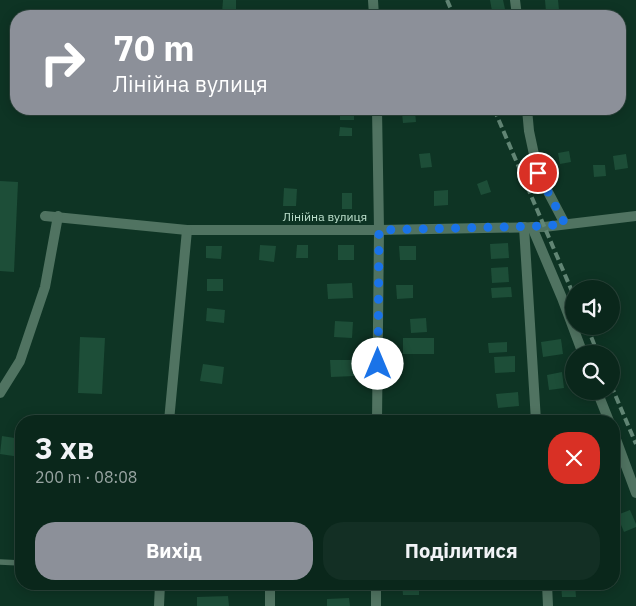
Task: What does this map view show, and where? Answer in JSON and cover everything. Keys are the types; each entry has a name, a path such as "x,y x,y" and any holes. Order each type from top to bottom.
{"street":[{"path":"377,115 379,230 378,415"},
{"path":"528,115 538,173 565,224"},
{"name":"Лінійна вулиця","path":"45,216 187,230 379,230 528,227 636,216"},
{"path":"0,393 20,360 44,287 58,216"},
{"path":"528,227 562,298 580,345"},
{"path":"528,227 536,415"},
{"path":"170,415 187,230"},
{"path":"601,400 607,415"},
{"path":"620,450 636,493"},
{"path":"159,606 160,590"},
{"path":"270,590 270,606"},
{"path":"376,590 376,606"},
{"path":"547,590 548,606"}],"lane":[{"path":"0,562 15,563"}],"building":[{"path":"223,0 236,0 236,10 222,10"},
{"path":"490,0 503,0 505,9 492,10"},
{"path":"545,0 558,0 559,10 546,10"},
{"path":"340,115 354,115 354,120 340,120"},
{"path":"402,115 415,115 416,122 403,123"},
{"path":"340,127 352,128 352,136 339,136"},
{"path":"569,151 571,162 560,164 558,153"},
{"path":"430,153 432,167 421,168 419,154"},
{"path":"626,154 628,168 615,170 613,156"},
{"path":"593,165 605,165 606,176 594,177"},
{"path":"487,180 491,192 481,195 477,184"},
{"path":"0,181 18,182 14,272 0,271"},
{"path":"284,188 297,189 296,206 283,206"},
{"path":"448,190 448,205 434,206 434,191"},
{"path":"342,193 352,193 352,209 342,209"},
{"path":"508,243 509,258 491,259 490,244"},
{"path":"260,245 276,246 274,262 259,260"},
{"path":"297,245 308,245 308,258 296,258"},
{"path":"338,245 354,245 354,260 338,260"},
{"path":"206,246 222,246 221,259 206,258"},
{"path":"399,246 416,246 416,260 400,260"},
{"path":"508,267 509,282 492,283 491,268"},
{"path":"207,279 223,279 223,291 207,291"},
{"path":"352,283 353,298 328,299 327,284"},
{"path":"396,285 413,285 413,298 397,299"},
{"path":"511,287 512,297 492,298 491,288"},
{"path":"207,308 225,310 224,323 206,321"},
{"path":"426,318 427,332 411,333 410,319"},
{"path":"335,321 353,322 352,338 334,337"},
{"path":"80,337 105,338 102,394 78,393"},
{"path":"403,338 434,338 434,354 403,354"},
{"path":"561,339 563,354 543,357 541,342"},
{"path":"507,342 507,352 489,353 488,343"},
{"path":"515,356 515,372 495,373 494,357"},
{"path":"330,360 355,360 355,376 331,377"},
{"path":"203,364 224,367 222,384 200,381"},
{"path":"562,372 564,388 549,390 547,375"},
{"path":"518,392 519,406 498,408 496,394"},
{"path":"395,414 414,414 414,415"},
{"path":"2,436 15,438 15,456 0,454"},
{"path":"630,510 636,527 624,532 620,522 620,514"},
{"path":"403,590 419,590 419,595 403,595"},
{"path":"561,590 575,590 576,597 562,597"},
{"path":"228,596 229,606 197,606 197,597"},
{"path":"349,598 350,606 327,606 327,599"}],"railway":[{"path":"447,0 451,10"},
{"path":"497,115 567,280"},
{"path":"591,335 594,345"},
{"path":"617,400 636,444"}],"route":[{"path":"378,364 379,230 565,224 538,173"}]}
